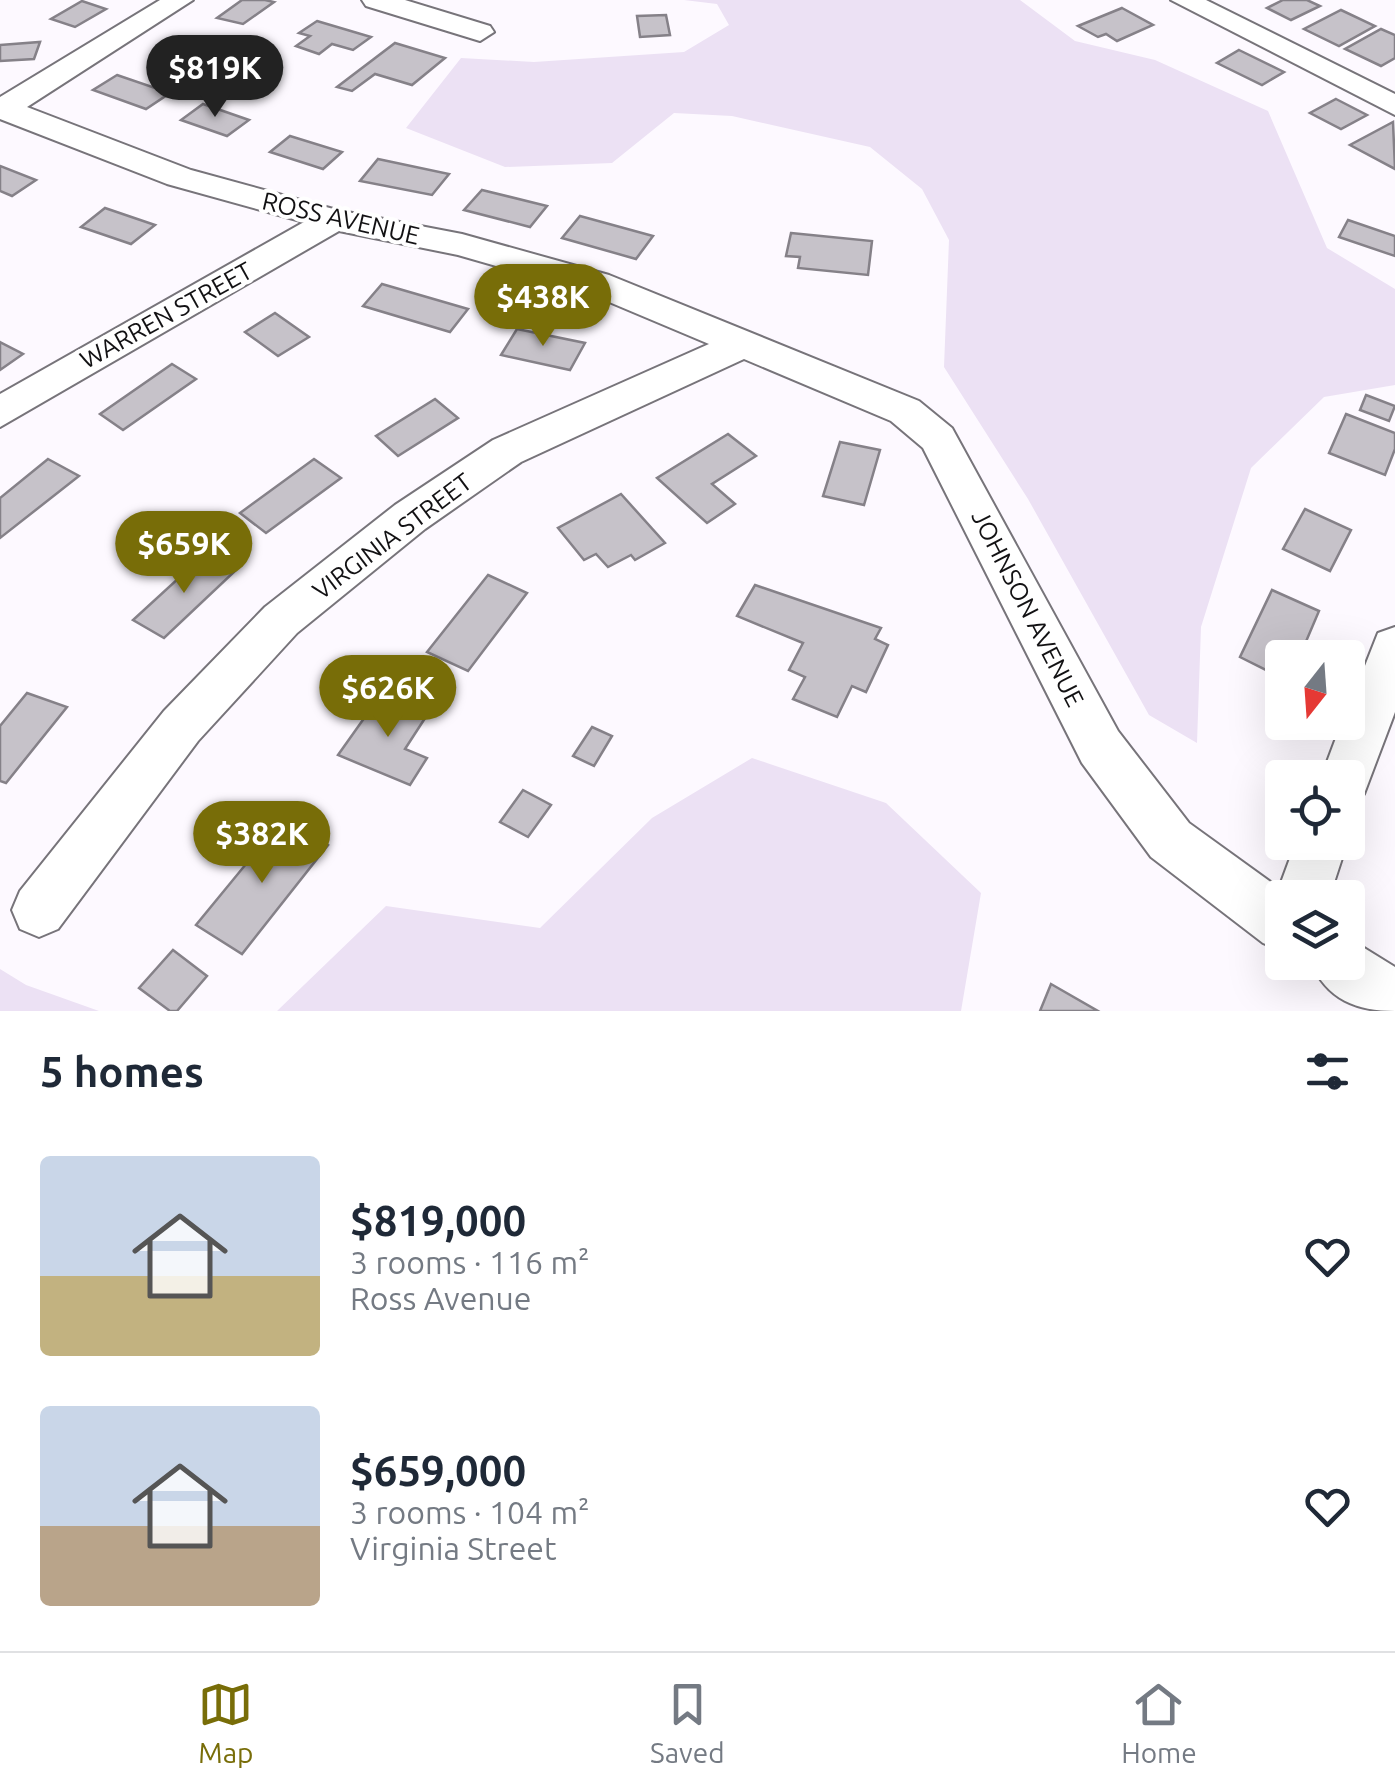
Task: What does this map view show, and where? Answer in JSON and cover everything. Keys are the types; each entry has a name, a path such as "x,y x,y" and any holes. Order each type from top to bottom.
{"street":[{"path":"1,108 179,0"},
{"path":"376,0 480,32"},
{"path":"1203,4 1395,106"},
{"name":"ROSS AVENUE","path":"1,108 179,177 334,220 462,245 596,284 738,346"},
{"name":"WARREN STREET","path":"0,413 59,374 215,291 334,220"},
{"name":"VIRGINIA STREET","path":"39,910 182,726 281,620 410,517 508,451 738,346"},
{"name":"JOHNSON AVENUE","path":"738,346 904,410 938,438 1100,747 1170,840 1265,911"},
{"path":"1353,760 1395,647"},
{"path":"1365,980 1395,1001"}],"shaded area":[{"path":"684,0 1020,0 1075,41 1155,60 1268,111 1327,248 1395,289 1395,385 1324,397 1251,468 1201,627 1197,743 1149,715 1028,499 944,367 949,240 922,189 870,147 732,116 674,113 612,163 505,167 406,128 461,58 534,62 684,52 729,25 717,4"},
{"path":"752,758 886,803 981,893 961,1011 277,1011 386,906 540,928 652,818"},
{"path":"0,969 26,985 99,1011 0,1011"}],"building":[{"path":"242,0 274,2 243,24 217,18"},
{"path":"1283,0 1307,0 1320,6 1291,20 1267,8"},
{"path":"82,1 106,9 75,27 51,19"},
{"path":"1122,8 1153,25 1117,41 1106,34 1098,37 1078,26"},
{"path":"1341,10 1375,26 1339,46 1304,29"},
{"path":"666,15 670,35 640,37 637,16"},
{"path":"317,21 371,37 353,50 332,44 319,54 296,46 310,36 299,33"},
{"path":"1381,29 1395,35 1395,58 1381,66 1345,49"},
{"path":"40,42 34,59 0,61 0,45"},
{"path":"395,43 445,58 412,85 375,74 352,91 337,87"},
{"path":"1239,50 1284,72 1262,85 1217,63"},
{"path":"117,75 170,93 146,109 93,90"},
{"path":"1336,99 1367,115 1341,129 1310,113"},
{"path":"203,104 249,120 227,136 181,120"},
{"path":"1393,122 1395,169 1350,145"},
{"path":"290,136 342,152 323,169 270,152"},
{"path":"378,159 449,174 432,195 360,181"},
{"path":"0,166 36,180 12,196 0,191"},
{"path":"482,190 547,206 530,227 464,210"},
{"path":"105,208 155,225 131,244 81,227"},
{"path":"580,216 653,236 636,259 562,238"},
{"path":"1348,220 1395,236 1395,256 1339,237"},
{"path":"791,233 872,241 868,275 798,268 800,257 786,256"},
{"path":"382,284 468,309 450,332 363,306"},
{"path":"275,313 309,337 278,356 245,332"},
{"path":"517,329 585,343 570,370 501,355"},
{"path":"0,342 23,354 0,370"},
{"path":"172,364 196,379 123,430 100,414"},
{"path":"1366,395 1395,406 1389,421 1360,410"},
{"path":"435,399 458,418 398,456 376,436"},
{"path":"1346,414 1395,433 1395,449 1385,475 1329,453"},
{"path":"728,434 756,456 712,484 735,504 707,523 657,478"},
{"path":"840,442 880,450 864,505 823,496"},
{"path":"48,459 79,476 0,538 0,498"},
{"path":"314,459 341,478 266,533 240,513"},
{"path":"621,494 665,543 635,560 631,555 608,567 596,554 584,560 558,528"},
{"path":"1305,509 1351,530 1330,571 1283,549"},
{"path":"205,554 235,571 164,638 133,620"},
{"path":"488,575 527,593 468,671 427,652"},
{"path":"755,585 881,628 875,639 888,645 866,692 852,686 837,717 793,699 805,677 789,670 803,643 737,616"},
{"path":"1272,590 1319,611 1307,640 1265,640 1265,670 1240,657"},
{"path":"27,693 67,707 6,783 0,781 0,726"},
{"path":"382,693 429,712 405,749 427,758 410,785 338,755"},
{"path":"592,727 612,736 594,766 573,756"},
{"path":"523,790 551,805 528,837 500,822"},
{"path":"283,819 328,845 242,954 196,925"},
{"path":"173,950 207,976 177,1011 170,1011 139,988"},
{"path":"1051,984 1098,1011 1040,1011"}]}
